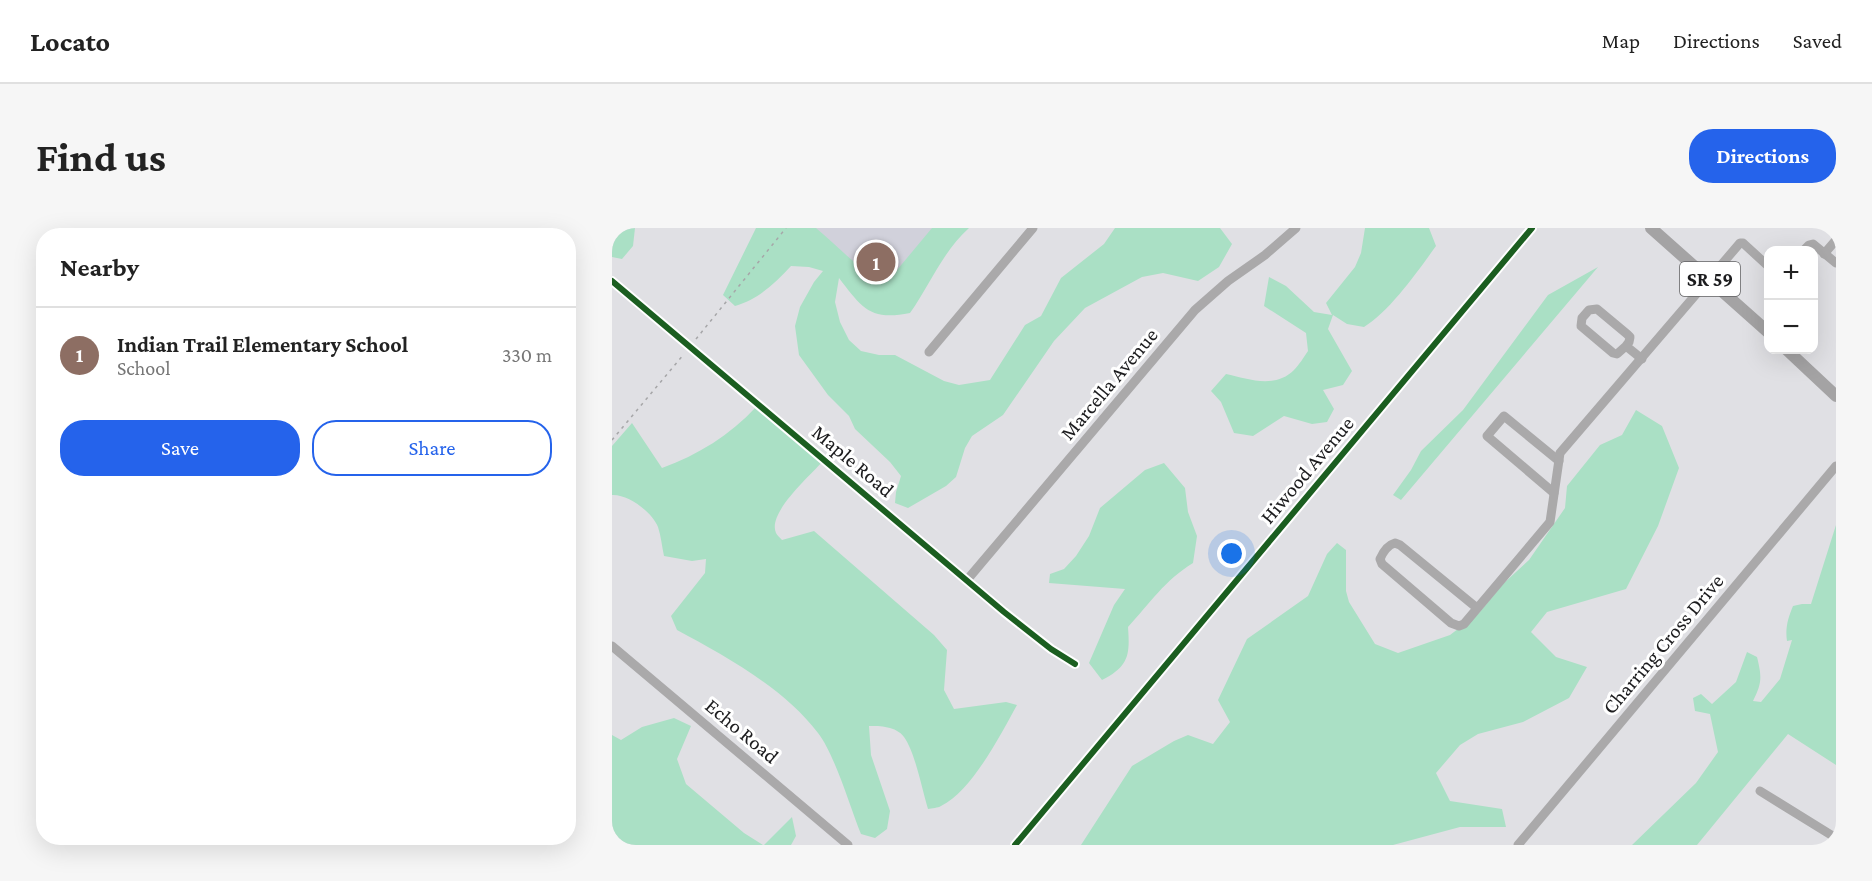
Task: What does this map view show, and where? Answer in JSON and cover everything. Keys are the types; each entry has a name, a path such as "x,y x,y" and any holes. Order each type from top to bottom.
{"main road":[{"name":"SR 59","path":"1651,228 1710,278 1764,329"},
{"path":"1791,354 1836,396"}],"street":[{"path":"929,352 1033,228"},
{"name":"Marcella Avenue","path":"967,580 1195,310 1296,228"},
{"name":"Hiwood Avenue","path":"1016,845 1532,228"},
{"path":"1824,254 1836,240"},
{"path":"1477,608 1400,545 1390,544 1382,555 1380,559 1382,564 1451,623 1459,626 1464,624 1550,522 1560,453 1742,243 1764,262"},
{"path":"1818,249 1836,263"},
{"name":"Maple Road","path":"612,280 967,580 1042,641 1075,664"},
{"path":"1597,309 1630,338 1626,346 1620,353 1613,353 1581,326 1582,318 1589,310 1597,309"},
{"path":"1626,346 1642,359"},
{"path":"1554,493 1487,436 1504,416 1559,461"},
{"name":"Charring Cross Drive","path":"1518,845 1836,466"},
{"name":"Echo Road","path":"612,646 848,845"},
{"path":"1760,791 1836,838"}],"path":[{"path":"612,440 786,228"}],"shaded area":[{"path":"801,228 939,228 882,296"}],"green space":[{"path":"612,228 635,228 633,246 622,259 612,257"},
{"path":"756,228 816,228 867,272 887,282 932,228 969,228 944,258 910,313 885,315 868,310 839,278 835,302 840,322 849,340 861,351 879,355 895,355 944,381 959,385 990,380 1025,325 1041,316 1061,278 1104,244 1115,228 1220,228 1232,244 1219,267 1198,281 1163,273 1142,277 1085,308 1054,341 1003,415 972,436 965,448 956,477 946,486 908,508 895,503 901,476 890,462 855,429 849,416 828,395 799,355 795,326 800,307 823,271 791,266 759,295 735,306 723,295"},
{"path":"1365,228 1429,228 1436,246 1393,301 1364,327 1347,324 1333,315 1328,329 1352,371 1343,385 1323,390 1334,409 1327,422 1312,424 1284,416 1253,436 1234,433 1221,402 1211,391 1226,374 1261,381 1278,379 1294,370 1308,351 1306,333 1264,306 1269,277 1286,286 1314,312 1332,315 1326,303 1355,267 1361,253"},
{"path":"1598,267 1401,500 1393,495 1421,451 1463,410 1548,295"},
{"path":"756,407 822,462 783,505 775,525 776,533 782,540 814,531 934,635 947,650 944,690 954,709 1006,702 1017,705 985,761 953,799 937,808 928,809 915,761 901,733 883,727 869,726 871,755 890,811 887,829 875,838 861,834 830,754 818,733 804,717 753,674 677,630 671,616 705,573 706,559 692,561 664,556 658,527 651,516 639,505 625,497 612,495 612,446 632,423 662,468 713,443 735,427"},
{"path":"1636,410 1662,426 1679,468 1658,526 1626,589 1547,612 1531,632 1556,657 1587,667 1569,698 1523,722 1478,734 1460,745 1436,773 1450,801 1502,809 1506,827 1460,827 1393,845 1081,845 1132,766 1188,735 1213,744 1230,722 1218,700 1247,639 1308,596 1327,554 1337,543 1346,550 1346,591 1349,602 1375,644 1398,653 1450,635 1479,613 1503,584 1529,560 1565,508 1567,486 1600,445 1622,435"},
{"path":"1164,463 1185,488 1188,512 1197,536 1193,563 1166,584 1128,627 1129,645 1126,659 1118,670 1102,680 1089,663 1114,605 1125,589 1049,583 1050,574 1064,569 1076,556 1089,536 1100,508 1145,470"},
{"path":"1836,525 1836,765 1788,734 1697,845 1632,845 1696,783 1718,752 1710,714 1695,711 1693,698 1701,694 1712,704 1736,682 1747,652 1757,657 1760,670 1760,684 1753,701 1761,702 1780,679 1792,640 1787,641 1786,636 1791,610 1793,606 1811,604"},
{"path":"674,718 691,726 677,759 686,784 744,833 763,845 626,845 623,843 612,845 612,735 621,740 642,727"},
{"path":"792,817 796,836 791,845 764,845"}],"cycle path":[{"path":"1015,845 1532,228"},
{"path":"612,281 1004,612 1051,649 1075,664"}],"place":[{"name":"Indian Trail Elementary School","path":"876,262"}]}
